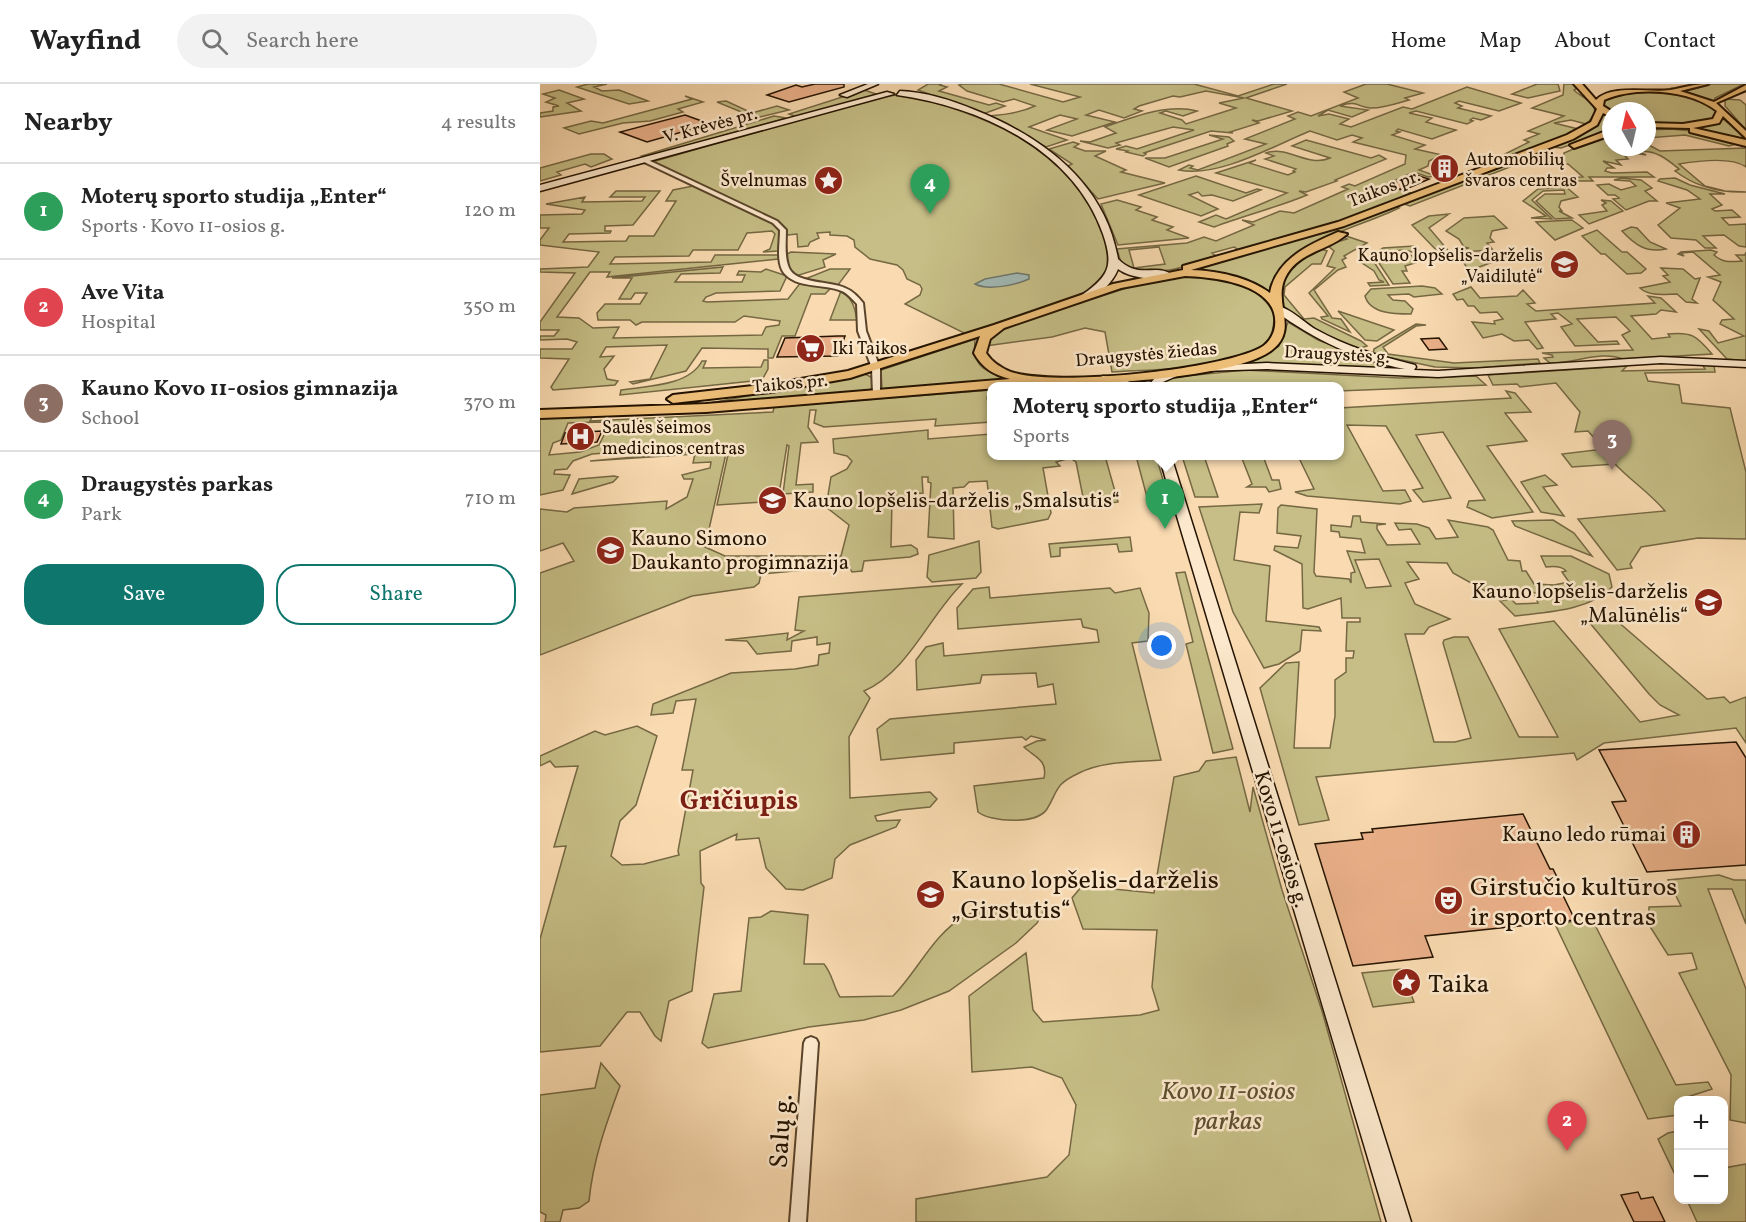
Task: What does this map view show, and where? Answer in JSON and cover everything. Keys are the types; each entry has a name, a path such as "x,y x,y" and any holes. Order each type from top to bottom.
{"main road":[{"path":"1578,84 1600,108"},
{"path":"1610,84 1670,92 1703,100 1719,107 1746,135"},
{"path":"1636,88 1675,90 1705,84"},
{"path":"1670,92 1705,84"},
{"path":"835,98 873,85 874,93 890,94 919,90 1012,130 1063,165 1084,187 1100,212 1115,261 1120,268 1128,272 1209,274 1235,279 1254,288 1277,307"},
{"path":"1719,107 1746,87"},
{"name":"Taikos pr.","path":"1166,274 1320,231 1545,147 1586,129 1594,123 1600,108 1600,99 1611,94 1651,90"},
{"name":"V. Krėvės pr.","path":"540,188 890,94"},
{"path":"1656,127 1710,123 1720,118 1719,107"},
{"name":"V. Krėvės pr.","path":"540,182 788,112 789,116 801,117"},
{"path":"772,116 786,116 787,121"},
{"path":"1670,127 1714,134 1746,144"},
{"name":"Taikos pr.","path":"1277,307 1274,288 1277,277 1294,260 1325,241 1602,135"},
{"path":"1545,147 1558,151"},
{"path":"635,155 644,160"},
{"path":"602,165 611,169"},
{"path":"1395,203 1409,208"},
{"path":"1086,297 1107,283 1113,273 1115,261"},
{"path":"1000,326 1086,297 1166,274"},
{"name":"Draugystės g.","path":"1277,307 1314,334 1386,362 1420,368 1473,372"},
{"name":"Draugystės žiedas","path":"1000,326 982,342 980,353 983,359 1001,372 1042,381 1094,378 1198,370 1241,361 1272,345 1281,327 1277,307"},
{"name":"Taikos pr.","path":"540,405 611,404 716,395 820,381 876,368 1000,326"},
{"name":"Draugystės g.","path":"1198,370 1267,366 1380,373 1473,372 1661,360 1746,364"},
{"path":"1380,373 1387,370 1386,362"},
{"path":"1158,382 1164,377 1178,372"},
{"path":"1094,378 1121,382"},
{"name":"Taikos pr.","path":"1029,382 1042,381"},
{"name":"Taikos pr.","path":"540,414 706,408 987,385"},
{"path":"706,408 708,402 716,395"},
{"name":"Kovo 11-osios g.","path":"1166,460 1399,1222"}],"street":[{"path":"644,160 781,226 784,234 783,267 787,272 797,279 841,288 861,304 862,331 876,368 877,394"},
{"name":"Salų g.","path":"798,1222 811,1043"}],"green space":[{"path":"588,84 607,84 594,87 602,91 619,90 648,101 629,104 577,87"},
{"path":"928,84 942,84 940,85 947,87 939,91 989,105 996,103 1005,106 983,114 918,90"},
{"path":"999,84 1063,102 1080,97 1030,84 1194,84 1238,96 1274,84 1287,84 1246,98 1292,111 1258,121 1252,120 1259,123 1230,132 1233,133 1211,131 1144,153 1146,154 1143,156 1116,149 1126,146 1137,149 1194,130 1173,127 1116,143 1120,145 1108,148 1080,141 1090,142 1116,133 1105,127 1139,115 1163,110 1197,111 1183,116 1166,111 1160,113 1182,120 1186,124 1236,108 1219,103 1244,98 1206,91 1180,97 1173,96 1139,106 1134,109 1142,111 1124,118 1099,110 1086,115 1115,122 1072,136 1047,130 1077,119 1060,115 1029,127 1067,140 1046,147 988,116 1017,112 1035,106 1014,99 1003,102 967,91 959,85"},
{"path":"1366,84 1387,84 1423,93 1405,98 1409,100 1379,108 1354,104 1340,106 1368,110 1352,117 1328,110 1318,116 1329,114 1349,119 1340,124 1351,127 1403,107 1412,109 1467,87 1521,103 1499,111 1459,101 1455,103 1462,106 1458,108 1491,116 1481,120 1473,118 1470,120 1473,121 1467,124 1416,111 1409,113 1432,118 1426,122 1456,130 1432,139 1398,129 1396,131 1400,132 1392,135 1425,145 1415,149 1442,155 1429,161 1428,166 1419,170 1436,176 1428,177 1414,172 1384,185 1415,194 1284,239 1239,250 1234,247 1212,253 1216,256 1181,268 1146,271 1122,266 1117,249 1187,243 1204,237 1216,241 1254,225 1242,220 1253,222 1280,211 1294,213 1348,189 1342,187 1349,184 1355,186 1405,164 1406,155 1353,142 1362,138 1352,135 1337,140 1310,131 1228,165 1195,171 1179,170 1189,165 1193,166 1190,168 1198,170 1266,144 1245,139 1295,119 1288,116 1298,112 1311,116 1358,98 1344,92","holes":["1159,247 1165,264 1134,268 1129,250"]},
{"path":"1537,84 1558,84 1560,91 1528,98 1512,94"},
{"path":"1564,84 1574,84 1576,89 1574,90 1594,108 1595,113 1585,127 1586,124 1571,120 1554,123 1582,130 1514,156 1505,154 1529,142 1524,140 1539,134 1528,131 1564,116 1532,108 1563,95"},
{"path":"1712,84 1744,84 1715,98 1714,103 1679,93"},
{"path":"559,90 584,99 567,103 581,111 540,117 540,113 553,111 553,107 559,106 546,102 555,98 543,94"},
{"path":"864,90 879,95 797,117 789,114"},
{"path":"1637,91 1669,93 1700,100 1717,111 1714,119 1692,125 1656,124 1656,102 1602,102 1608,97"},
{"path":"902,94 959,110 987,121 1038,150 1060,168 1079,190 1098,222 1108,251 1109,273 1089,290 1077,296 966,334 905,304 920,295 922,289 920,285 907,279 903,270 897,265 870,259 855,247 854,240 847,236 830,235 830,232 817,233 819,238 810,242 808,246 798,247 797,234 788,235 780,223 652,162 870,99"},
{"path":"685,96 703,102 678,109 683,112 650,121 623,123 579,134 564,128 591,121 603,123 692,99"},
{"path":"1725,99 1740,100 1746,105 1746,130 1725,106"},
{"path":"726,101 752,113 777,106 789,110 756,118 717,102"},
{"path":"1602,114 1602,134 1561,148 1553,147 1592,128"},
{"path":"774,116 786,118 646,157 642,156"},
{"path":"1723,119 1746,138 1746,142 1689,128 1708,125"},
{"path":"1656,130 1692,131 1740,143 1729,146 1685,135 1656,137"},
{"path":"1209,135 1229,137 1234,141 1227,144 1228,146 1169,167 1145,158 1165,158 1223,139"},
{"path":"1602,137 1602,156 1625,156 1628,159 1616,160 1621,165 1603,161 1614,168 1607,168 1605,171 1612,173 1647,172 1654,177 1589,177 1593,181 1525,181 1583,177 1568,164 1562,164 1564,153"},
{"path":"1306,140 1371,158 1379,155 1386,159 1335,180 1337,181 1306,192 1299,191 1307,195 1284,204 1214,227 1199,222 1216,215 1226,219 1287,193 1216,173 1256,160 1249,163 1288,175 1295,172 1293,171 1296,169 1265,159 1274,156 1266,153 1274,151 1314,160 1330,158 1292,146"},
{"path":"1073,142 1079,144 1074,147 1085,151 1106,151 1095,156 1126,170 1121,172 1165,183 1098,199 1068,166 1072,164 1049,149"},
{"path":"1746,148 1746,167 1723,160 1679,164 1705,186 1723,191 1700,185 1683,177 1675,171 1679,169 1656,154 1656,149 1660,151"},
{"path":"1541,150 1548,152 1410,206 1404,204"},
{"path":"591,154 604,154 612,159 591,167 585,164 557,172 561,175 540,181 540,168"},
{"path":"1196,176 1246,193 1261,190 1233,201 1212,195 1202,196 1198,192 1189,195 1218,209 1201,216 1139,195"},
{"path":"1622,178 1641,180 1652,188 1645,191 1657,201 1649,201 1626,210 1613,199 1619,198 1615,195 1608,195 1597,185 1609,184 1621,190 1636,186 1630,181 1614,180"},
{"path":"1675,178 1690,185 1725,194 1710,194 1722,205 1712,209 1715,211 1732,210 1740,217 1722,218 1729,225 1746,224 1746,247 1739,246 1724,235 1703,236 1716,248 1705,248 1696,240 1671,238 1658,225 1680,208 1666,203 1700,199 1687,190 1658,181"},
{"path":"693,186 773,223 780,232 778,251 763,252 770,249 775,234 772,231 747,233 738,250 693,250 689,256 615,257 610,264 711,262 715,255 778,255 778,259 607,277 610,272 590,272 557,317 579,318 593,328 619,327 613,338 762,335 766,327 779,325 780,321 744,316 735,322 642,322 636,325 630,320 598,320 597,313 605,304 640,304 647,293 635,293 631,299 619,299 632,278 612,278 723,267 720,273 681,274 675,282 742,282 745,275 737,275 739,271 761,272 766,269 787,276 780,291 716,293 706,297 703,301 707,302 788,299 801,282 831,288 825,294 811,294 795,336 782,336 773,358 768,358 768,349 702,348 686,371 633,384 630,382 650,379 667,345 606,347 600,357 614,356 604,369 607,379 618,381 615,385 553,390 551,387 569,359 540,358 540,349 572,349 577,342 567,339 540,340 540,336 554,336 559,330 540,330 540,322 575,273 540,272 540,269 588,267 599,252 540,245 540,240 549,228 540,228 540,215 582,214 585,210 546,204 585,197 582,202 642,201 645,197 610,197 616,191 660,191 633,225 605,226 605,231 611,231 610,233 569,234 563,242 626,241 629,236 654,236 676,201 666,201 673,190"},
{"path":"1566,187 1578,197 1561,201 1559,207 1562,211 1559,211 1572,218 1555,219 1536,201 1545,194 1565,194 1564,190 1543,191 1532,200 1552,219 1531,218 1546,216 1523,201 1538,189"},
{"path":"1117,200 1141,207 1136,210 1157,217 1152,220 1173,227 1167,230 1189,238 1118,245 1101,204"},
{"path":"1601,200 1611,201 1623,211 1589,224 1579,215 1607,211 1602,205 1606,203"},
{"path":"1392,206 1399,208 1343,230 1304,249 1288,261 1276,275 1269,292 1233,276 1191,270 1319,233"},
{"path":"1449,214 1429,228 1452,255 1443,257 1412,225 1429,216"},
{"path":"1494,216 1507,228 1492,231 1490,238 1494,242 1487,243 1493,250 1458,252 1456,250 1469,248 1464,247 1459,239 1446,231 1464,218"},
{"path":"1572,220 1583,228 1555,240 1536,222"},
{"path":"1631,227 1637,228 1650,242 1666,249 1647,249 1636,244 1622,231"},
{"path":"1597,230 1646,269 1641,273 1627,274 1605,254 1601,254 1582,236"},
{"path":"1344,237 1367,243 1344,256 1346,258 1342,260 1346,267 1338,270 1314,290 1332,318 1341,319 1350,332 1322,319 1321,317 1328,316 1309,293 1335,268 1327,266 1334,251 1327,245 1347,239"},
{"path":"1414,246 1426,259 1409,251 1399,250 1385,254 1374,262 1389,285 1370,286 1368,283 1384,282 1362,263 1383,248"},
{"path":"1319,248 1327,251 1321,264 1312,264 1285,287 1284,295 1304,319 1314,318 1367,346 1358,349 1318,333 1281,304 1278,285 1292,266"},
{"path":"1711,250 1717,252 1714,255 1717,258 1730,262 1742,261 1736,255 1745,255 1746,252 1746,361 1727,359 1699,329 1709,331 1718,343 1744,336 1720,324 1722,320 1734,319 1713,300 1721,282 1708,277 1720,275 1693,252 1681,253 1684,256 1678,254 1681,252"},
{"path":"1505,251 1508,256 1469,271 1459,255"},
{"path":"791,252 836,254 823,260 825,267 796,276 786,264 787,254"},
{"path":"1407,253 1421,261 1405,266 1407,271 1402,271 1410,283 1393,284 1379,263 1388,254"},
{"path":"1661,268 1683,269 1695,279 1700,278 1692,299 1697,303 1686,302 1677,294 1653,294 1640,288 1670,282 1663,276 1668,275"},
{"path":"830,269 850,269 838,285 805,279"},
{"path":"1189,275 1226,280 1259,295 1274,314 1270,337 1259,348 1221,362 1173,369 1112,372 1105,332 1085,328 1052,337 985,346 988,340 1004,326 1156,279"},
{"path":"1422,286 1435,288 1442,294 1414,297 1409,294 1388,295 1393,300 1405,301 1413,309 1411,314 1378,310 1368,302 1365,296 1371,289"},
{"path":"1471,287 1480,298 1517,296 1523,290 1535,303 1527,304 1536,311 1655,303 1648,296 1661,298 1676,312 1661,310 1656,314 1631,316 1652,339 1670,337 1668,334 1688,334 1702,343 1712,354 1623,359 1605,356 1550,363 1544,358 1553,357 1552,355 1542,353 1633,350 1622,335 1630,331 1616,317 1577,319 1598,342 1617,341 1619,344 1575,346 1561,327 1572,324 1558,313 1551,314 1556,319 1525,322 1543,348 1537,349 1529,340 1514,341 1502,334 1483,338 1472,322 1495,324 1494,321 1503,319 1497,312 1480,313 1474,306 1468,306 1463,299 1457,300 1453,294"},
{"path":"841,291 852,303 857,320 830,320"},
{"path":"1338,311 1394,330 1377,341 1365,340"},
{"path":"1288,322 1318,340 1384,364 1384,369 1245,363 1279,346"},
{"path":"1416,324 1426,325 1416,326 1383,347 1388,354 1454,363 1538,359 1540,363 1477,368 1435,367 1373,354 1374,349"},
{"path":"975,339 975,355 980,365 1006,379 882,389 881,370"},
{"path":"764,360 768,360 768,369 762,380 620,395 621,390 655,386 688,376 702,361 706,361 703,368 761,367"},
{"path":"1702,364 1714,366 1715,372 1645,373 1648,381 1679,385 1682,403 1730,408 1746,472 1746,539 1698,538 1641,547 1630,564 1632,568 1617,570 1578,519 1665,511 1615,464 1572,467 1562,454 1604,449 1588,431 1575,432 1580,412 1556,383 1520,387 1517,384 1493,385 1488,375 1627,366 1622,371 1705,369"},
{"path":"1245,370 1400,378 1476,376 1486,385 1344,391 1344,382 1162,382 1167,378"},
{"path":"865,374 873,378 873,388 870,390 763,401 710,403"},
{"path":"987,390 987,422 935,426 936,419 824,427 814,423 816,410 810,410 808,427 818,442 801,443 796,485 813,484 813,492 783,494 789,446 787,445 779,494 765,495 763,502 717,505 729,450 735,449 727,449 705,547 725,556 841,556 849,525 826,507 831,477 847,469 852,461 847,456 834,453 833,439 928,430 928,439 987,434 987,460 1063,460 1056,462 1060,466 1043,468 1051,513 1048,519 998,529 992,527 987,481 969,482 964,487 953,488 954,539 928,537 931,483 928,482 928,477 922,477 923,493 911,494 911,498 892,500 891,547 911,545 917,549 918,554 910,557 864,561 862,571 852,572 846,561 805,564 804,570 761,574 759,583 754,587 692,596 540,655 540,573 574,561 563,543 540,551 540,509 567,512 574,508 667,501 666,509 687,497 693,479 684,479 682,475 710,468 711,462 693,463 695,454 590,461 712,450 714,445 592,454 573,461 567,469 555,470 554,474 570,475 563,490 540,495 540,417 592,417 590,421 773,412 774,407","holes":["604,422 607,429 599,445 580,452 549,455 553,443 561,440 568,423"]},
{"path":"1506,391 1515,393 1531,412 1505,413 1527,441 1487,446 1533,512 1492,518 1467,507 1469,501 1485,500 1443,432 1416,435 1451,498 1423,502 1413,490 1423,488 1386,426 1347,425 1383,491 1405,490 1411,501 1400,504 1307,496 1295,492 1314,489 1300,460 1344,460 1344,408 1511,398"},
{"path":"1073,460 1106,460 1118,502 1085,507 1076,462"},
{"path":"1137,460 1157,460 1169,500 1153,502 1147,497"},
{"path":"1183,460 1205,460 1218,497 1195,497"},
{"path":"1243,460 1264,460 1272,480 1279,480 1281,489 1269,492 1266,487 1247,487 1252,484"},
{"path":"1545,475 1557,485 1543,487 1564,516 1541,512 1521,482"},
{"path":"618,477 613,482 572,494 579,479"},
{"path":"1262,504 1259,513 1240,512 1234,560 1270,566 1266,621 1319,627 1321,631 1302,630 1300,651 1279,664 1264,668 1233,612 1199,507"},
{"path":"1281,505 1317,509 1314,572 1316,576 1349,579 1351,583 1351,573 1355,572 1347,551 1365,553 1361,539 1340,537 1339,532 1331,531 1331,525 1351,527 1353,516 1360,516 1361,522 1386,524 1377,525 1377,529 1387,545 1420,544 1411,529 1399,530 1395,523 1417,524 1429,528 1436,539 1458,537 1448,520 1488,527 1493,530 1508,560 1520,561 1522,571 1526,571 1534,584 1554,585 1569,582 1562,572 1566,571 1564,569 1546,567 1541,556 1571,556 1609,574 1612,587 1592,601 1567,609 1515,616 1500,601 1511,599 1516,604 1538,603 1535,596 1543,596 1542,593 1534,593 1530,589 1513,591 1496,597 1453,573 1447,563 1407,562 1419,579 1405,583 1415,604 1450,619 1429,627 1424,634 1405,634 1434,742 1455,742 1471,738 1443,643 1444,640 1454,637 1468,637 1519,737 1558,737 1499,629 1554,621 1640,722 1679,715 1660,705 1649,694 1589,622 1590,614 1609,614 1707,699 1724,697 1730,703 1746,697 1746,743 1736,728 1604,743 1577,760 1574,753 1316,777 1329,820 1299,825 1260,688 1286,663 1299,662 1294,748 1330,748 1335,716 1335,680 1346,672 1346,658 1353,658 1354,651 1346,651 1347,622 1360,622 1360,618 1342,618 1341,598 1308,609 1303,608 1302,564 1274,550 1275,546 1298,548 1301,536 1277,533 1278,508","holes":["1379,559 1391,586 1366,588 1355,560"]},
{"path":"1553,520 1574,533 1592,556 1515,526 1512,521"},
{"path":"1130,537 1132,551 1119,552 1117,544 1060,548 1060,556 1051,557 1049,544"},
{"path":"979,541 981,572 976,578 932,582 927,577 929,555"},
{"path":"1185,572 1233,749 1213,753 1186,644 1193,642 1176,573"},
{"path":"962,584 906,657 893,671 864,691 870,698 849,737 850,798 930,792 937,799 930,807 900,810 875,816 877,821 900,820 896,827 850,845 835,859 832,878 803,890 786,889 766,868 759,838 736,840 737,834 700,851 701,883 704,887 692,991 669,1001 661,1041 655,1036 640,1012 627,1012 600,1046 540,1052 540,939 566,846 554,847 578,766 555,767 550,761 540,766 540,756 595,731 605,735 637,726 657,736 636,805 620,821 611,856 622,865 644,864 679,855 693,770 682,770 696,699 676,701 673,713 651,715 653,704 731,673 795,669 818,665 819,655 829,653 830,643 817,645 817,637 792,641 791,651 757,654 747,641 725,640 788,633 787,640 804,631 795,630 799,597"},
{"path":"989,587 990,598 1110,588 1115,593 1140,588 1149,613 1148,641 1132,643 1161,760 1119,763 1088,769 1061,784 1042,814 1024,820 1002,820 978,812 974,786 1044,778 1042,762 1024,747 1046,740 1031,736 1026,740 1022,737 954,743 954,753 881,760 877,729 890,719 1056,704 1053,684 1038,687 1036,673 982,675 980,683 917,690 916,660 926,647 943,643 944,656 1099,642 1097,630 1083,627 1081,619 958,629 957,608 973,589"},
{"name":"Kovo 11-osios parkas","path":"1236,757 1250,812 1253,787 1282,890 1322,1011 1381,1222 916,1222 916,1199 1047,1177 1069,1155 1076,1105 1062,1078 1032,1067 972,1072 969,996 1026,953 1033,1010 1043,1022 1140,1015 1159,1010 1152,987 1157,930 1083,929 1072,898 1082,886 1154,893 1174,777 1199,771 1206,761"},
{"path":"1719,875 1734,880 1746,880 1746,924 1732,889 1708,889 1746,989 1746,1123 1730,1120 1731,1075 1679,973 1697,969 1692,953 1668,955 1649,925 1649,907 1681,906 1668,880"},
{"path":"1024,906 1045,908 1037,923 1016,943 949,991 901,1010 864,1020 809,1027 708,1048 702,1043 714,994 741,991 749,918 761,917 771,911 808,915 804,964 824,964 840,997 893,996 935,942 954,923 979,911"},
{"path":"1590,915 1676,1085 1708,1082 1712,1089 1690,1096 1674,1096 1674,1116 1648,1119 1555,924 1576,921 1578,916"},
{"path":"1402,969 1414,1002 1373,1007 1362,973"},
{"path":"601,1063 620,1086 597,1157 589,1201 579,1208 563,1210 560,1222 545,1222 546,1215 540,1212 540,1095 595,1088"},
{"path":"1674,1132 1674,1173 1658,1139"},
{"path":"1746,1164 1746,1222 1697,1222 1689,1204 1728,1204 1728,1167"}],"water":[{"path":"1017,273 1029,275 1029,279 1002,286 987,287 975,284 985,279"}],"building":[{"path":"815,84 844,84 844,87 789,102 767,95 796,85 802,87"},
{"path":"685,115 710,124 647,142 620,132"},
{"path":"1413,174 1429,179 1404,190 1388,186"},
{"name":"Iki Taikos","path":"845,336 838,356 777,357 785,338"},
{"path":"1439,338 1447,349 1429,350 1421,339"},
{"name":"Saulės šeimos medicinos centras","path":"602,431 597,442 561,444 565,433"},
{"name":"Kauno ledo rūmai","path":"1736,742 1746,758 1746,865 1647,872 1612,802 1626,801 1599,750"},
{"name":"Girstučio kultūros ir sporto centras","path":"1523,814 1550,869 1553,869 1559,881 1556,881 1575,920 1425,936 1433,957 1353,966 1315,844 1363,839 1361,833 1373,832 1372,829"},
{"path":"1638,1192 1641,1199 1653,1197 1665,1222 1634,1222 1621,1195"}],"place":[{"name":"Automobilių švaros centras","path":"1444,169"},
{"name":"Švelnumas","path":"828,180"},
{"name":"Draugystės parkas","path":"930,214"},
{"name":"Kauno lopšelis-darželis „Vaidilutė“","path":"1564,265"},
{"name":"Iki Taikos","path":"811,348"},
{"name":"Saulės šeimos medicinos centras","path":"581,437"},
{"name":"Kauno Kovo 11-osios gimnazija","path":"1612,470"},
{"name":"Kauno lopšelis-darželis „Smalsutis“","path":"772,500"},
{"name":"Moterų sporto studija „Enter“","path":"1165,529"},
{"name":"Kauno Simono Daukanto progimnazija","path":"610,550"},
{"name":"Kauno lopšelis-darželis „Malūnėlis“","path":"1709,603"},
{"name":"Kauno ledo rūmai","path":"1687,834"},
{"name":"Kauno lopšelis-darželis „Girstutis“","path":"930,894"},
{"name":"Girstučio kultūros ir sporto centras","path":"1449,901"},
{"name":"Taika","path":"1407,983"},
{"name":"Ave Vita","path":"1567,1151"}],"district":[{"name":"Gričiupis","path":"739,800"}]}
